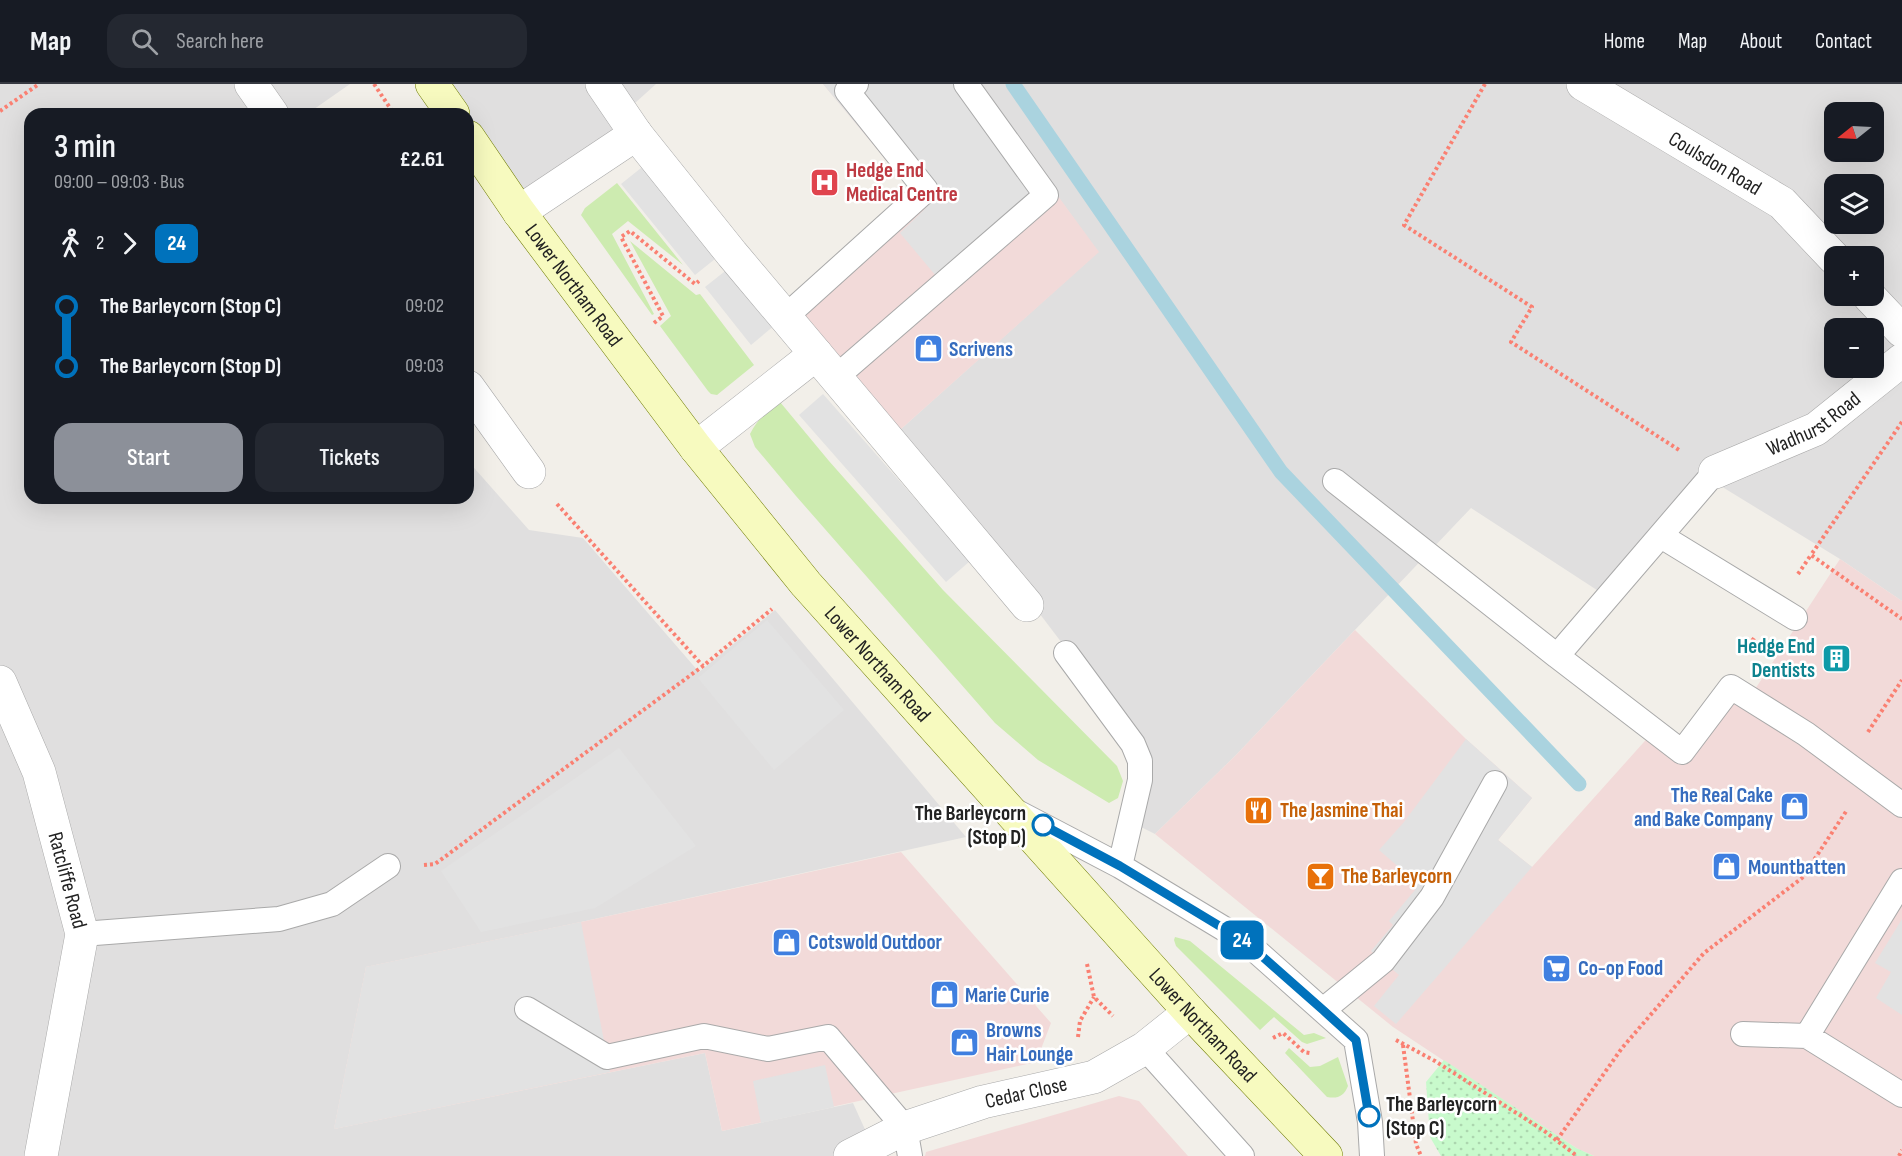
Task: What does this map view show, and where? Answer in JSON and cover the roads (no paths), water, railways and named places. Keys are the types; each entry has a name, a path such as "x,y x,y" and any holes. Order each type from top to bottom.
{"main road":[{"path":"432,84 449,108"},
{"name":"Lower Northam Road","path":"474,146 519,212 696,448 806,584 1190,1011 1326,1156"}],"street":[{"path":"251,84 268,108"},
{"path":"602,84 636,134 784,318 1027,605"},
{"name":"Coulsdon Road","path":"1583,84 1782,203 1824,247"},
{"path":"519,212 636,134"},
{"path":"1878,306 1902,331"},
{"name":"Wadhurst Road","path":"1715,472 1816,429 1902,360"},
{"path":"696,448 825,366"},
{"path":"474,395 529,472"},
{"name":"Ratcliffe Road","path":"0,682 39,772 81,934 41,1156"},
{"name":"Cedar Close","path":"850,1156 908,1142 983,1102 1094,1077 1144,1048 1190,1011"}],"lane":[{"path":"784,318 926,190 847,91 856,84"},
{"path":"825,366 1046,195 966,84"},
{"path":"1557,656 1715,472"},
{"path":"1335,481 1682,752 1731,687 1806,734 1902,805"},
{"path":"1661,536 1786,612"},
{"path":"1066,653 1132,744 1140,761 1140,780 1120,866"},
{"path":"1323,1010 1383,961 1432,897 1495,783"},
{"path":"1005,805 1120,866 1246,942 1356,1040 1370,1122 1372,1156"},
{"path":"81,934 279,919 332,904 388,866"},
{"path":"1807,1036 1902,881"},
{"path":"527,1009 607,1057 704,1036 768,1049 828,1037 908,1142"},
{"path":"1743,1034 1807,1036 1902,1095"},
{"path":"1144,1048 1242,1156"}],"waterway":[{"path":"1013,84 1281,472 1579,784"}],"place":[{"name":"Hedge End Medical Centre","path":"825,182"},
{"name":"Scrivens","path":"928,349"},
{"name":"Hedge End Dentists","path":"1836,658"},
{"name":"The Real Cake and Bake Company","path":"1794,807"},
{"name":"The Jasmine Thai","path":"1259,810"},
{"name":"The Barleycorn (Stop D)","path":"1043,825"},
{"name":"Mountbatten","path":"1727,867"},
{"name":"The Barleycorn","path":"1320,876"},
{"name":"Cotswold Outdoor","path":"787,942"},
{"name":"Co-op Food","path":"1557,968"},
{"name":"Marie Curie","path":"944,995"},
{"name":"Browns Hair Lounge","path":"965,1042"},
{"name":"The Barleycorn (Stop C)","path":"1369,1116"}]}
